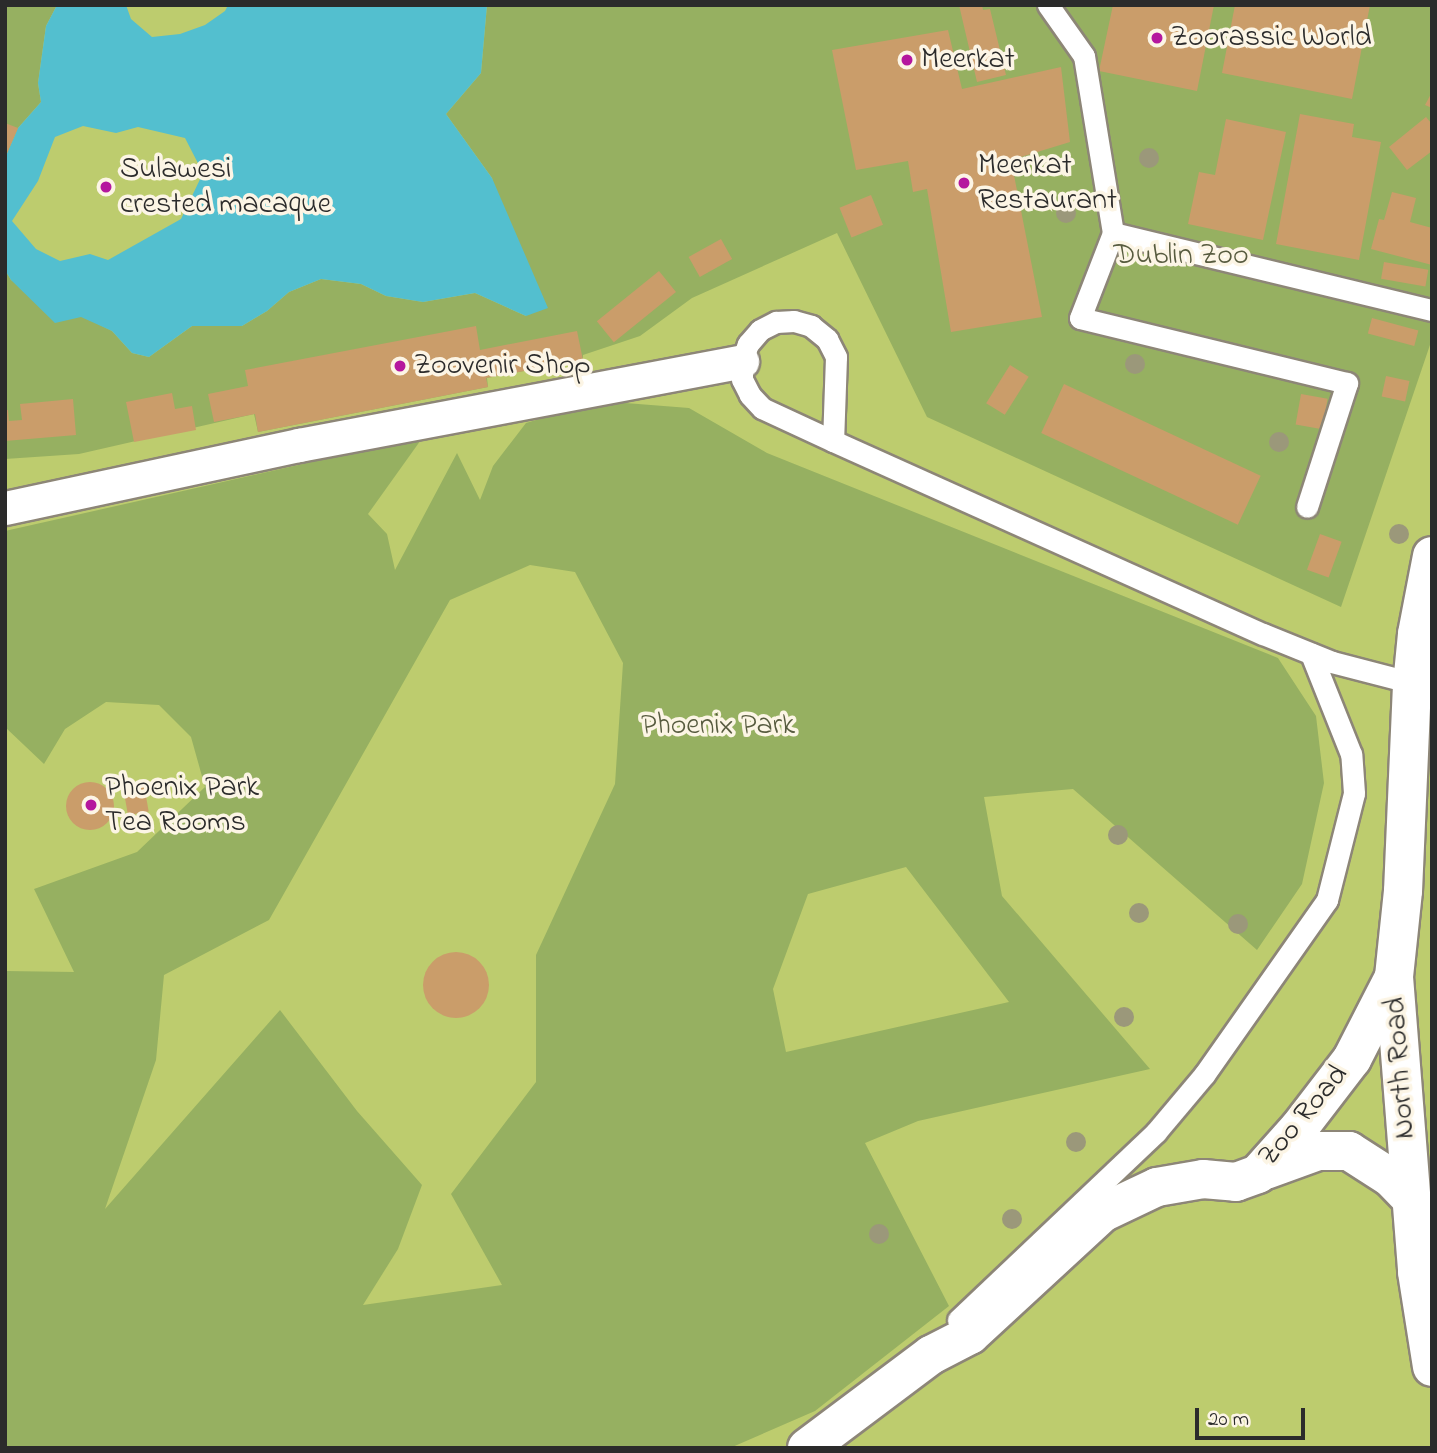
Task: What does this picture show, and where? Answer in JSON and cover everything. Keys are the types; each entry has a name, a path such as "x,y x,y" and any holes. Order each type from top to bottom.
{"street":[{"path":"5,508 299,445 742,361"},
{"path":"1394,977 1422,687 1417,634 1432,556"},
{"name":"Zoo Road","path":"819,1442 930,1355 970,1335 1102,1213 1157,1187 1203,1179 1236,1182 1258,1174 1299,1128 1352,1059 1394,977"},
{"name":"North Road","path":"1394,977 1418,1272 1432,1367"},
{"path":"1258,1174 1318,1151 1349,1151 1391,1178 1412,1200"}],"lane":[{"path":"1048,5 1084,56 1113,233 1080,318 1347,383 1307,507"},
{"path":"1113,233 1432,310"},
{"path":"833,441 836,357 827,339 811,326 794,321 776,322 760,330 748,344 742,361 742,379 750,395 762,408 833,441 1311,654 1422,687"},
{"path":"930,1355 957,1321 1156,1132 1204,1075 1327,900 1354,793 1351,754 1311,654"}],"green space":[{"name":"Phoenix Park","path":"5,5 1432,5 1432,1448 5,1448"},
{"path":"5,5 57,5 46,26 38,83 41,102 18,128 5,158"},
{"name":"Dublin Zoo","path":"487,5 1432,5 1432,339 1341,607 927,417 837,233 692,298 640,336 583,355 583,360 487,378 488,387 258,432 254,414 79,454 5,459 5,270 11,280 112,331 132,353 149,357 192,326 242,326 267,311 289,292 321,279 361,284 386,296 423,302 475,293 526,316 492,178 446,114 481,73"},
{"path":"600,401 689,408 767,453 1278,658 1316,716 1324,783 1302,884 1257,950 1073,789 984,797 1002,896 1150,1069 918,1121 865,1143 949,1306 815,1411 730,1448 5,1448 5,971 74,972 34,889 137,852 205,787 191,737 159,705 106,702 65,729 44,764 5,727 5,531 423,437 368,514 387,534 395,570 457,453 480,500 493,466 526,423","holes":["530,565 575,572 623,663 615,784 536,955 536,1082 451,1194 502,1285 363,1305 398,1249 422,1185 357,1111 280,1010 105,1209 156,1060 164,975 269,920 450,600","906,867 1009,1002 786,1052 773,989 808,894"]}],"water":[{"path":"57,5 126,5 131,19 152,37 180,34 205,25 225,11 228,5 487,5 481,73 446,114 492,178 548,308 526,316 475,293 423,302 386,296 361,284 321,279 289,292 267,311 242,326 192,326 149,357 132,353 112,331 81,317 55,323 11,280 5,270 5,158 18,128 41,102 38,83 46,26","holes":["83,126 116,133 138,127 185,138 203,173 181,219 108,260 90,254 60,261 36,249 12,221 38,181 55,137"]}],"building":[{"path":"959,5 982,5 983,10 990,9 1006,75 977,82"},
{"name":"Zoorassic World","path":"1113,5 1214,5 1197,91 1099,71"},
{"path":"1235,5 1370,5 1352,99 1222,73"},
{"name":"Meerkat Restaurant","path":"948,30 962,89 1061,67 1070,142 1011,160 1042,317 951,332 927,189 913,192 908,161 856,170 832,50"},
{"path":"1432,92 1432,108 1425,105"},
{"path":"1300,114 1354,124 1352,137 1381,142 1359,260 1276,244"},
{"path":"1426,117 1432,124 1432,151 1407,170 1389,147"},
{"path":"1226,119 1286,132 1263,240 1188,224 1199,172 1215,175"},
{"path":"5,123 18,128 5,158"},
{"path":"1392,192 1416,198 1410,222 1432,228 1432,265 1371,249 1379,219 1384,220"},
{"path":"871,195 883,225 851,237 839,208"},
{"path":"721,239 732,259 700,277 689,257"},
{"path":"1384,262 1428,270 1425,287 1381,279"},
{"path":"659,271 676,292 614,342 597,321"},
{"path":"1372,318 1418,330 1414,346 1368,333"},
{"path":"476,326 480,350 577,331 583,360 486,378 488,387 258,432 255,414 214,422 208,394 248,386 245,370"},
{"path":"1010,365 1029,377 1005,415 986,403"},
{"path":"1386,376 1409,381 1405,402 1382,397"},
{"path":"1064,384 1261,476 1238,525 1041,433"},
{"path":"172,393 175,409 192,406 196,430 134,442 126,402"},
{"path":"1301,394 1328,399 1322,429 1296,425"},
{"path":"73,399 76,435 5,441 5,410 8,410 9,421 22,420 20,404"},
{"path":"1320,534 1342,542 1329,578 1307,570"},
{"name":"Phoenix Park Tea Rooms","path":"90,782 107,789 114,806 107,823 90,830 73,823 66,806 73,789"},
{"path":"144,785 149,812 128,815 123,789"},
{"path":"456,952 479,962 489,985 479,1008 456,1018 433,1008 423,985 433,962"}],"place":[{"name":"Zoorassic World","path":"1157,38"},
{"name":"Meerkat","path":"907,60"},
{"name":"Meerkat Restaurant","path":"964,183"},
{"name":"Sulawesi crested macaque","path":"106,187"},
{"name":"Zoovenir Shop","path":"400,366"},
{"name":"Phoenix Park Tea Rooms","path":"91,805"}]}
